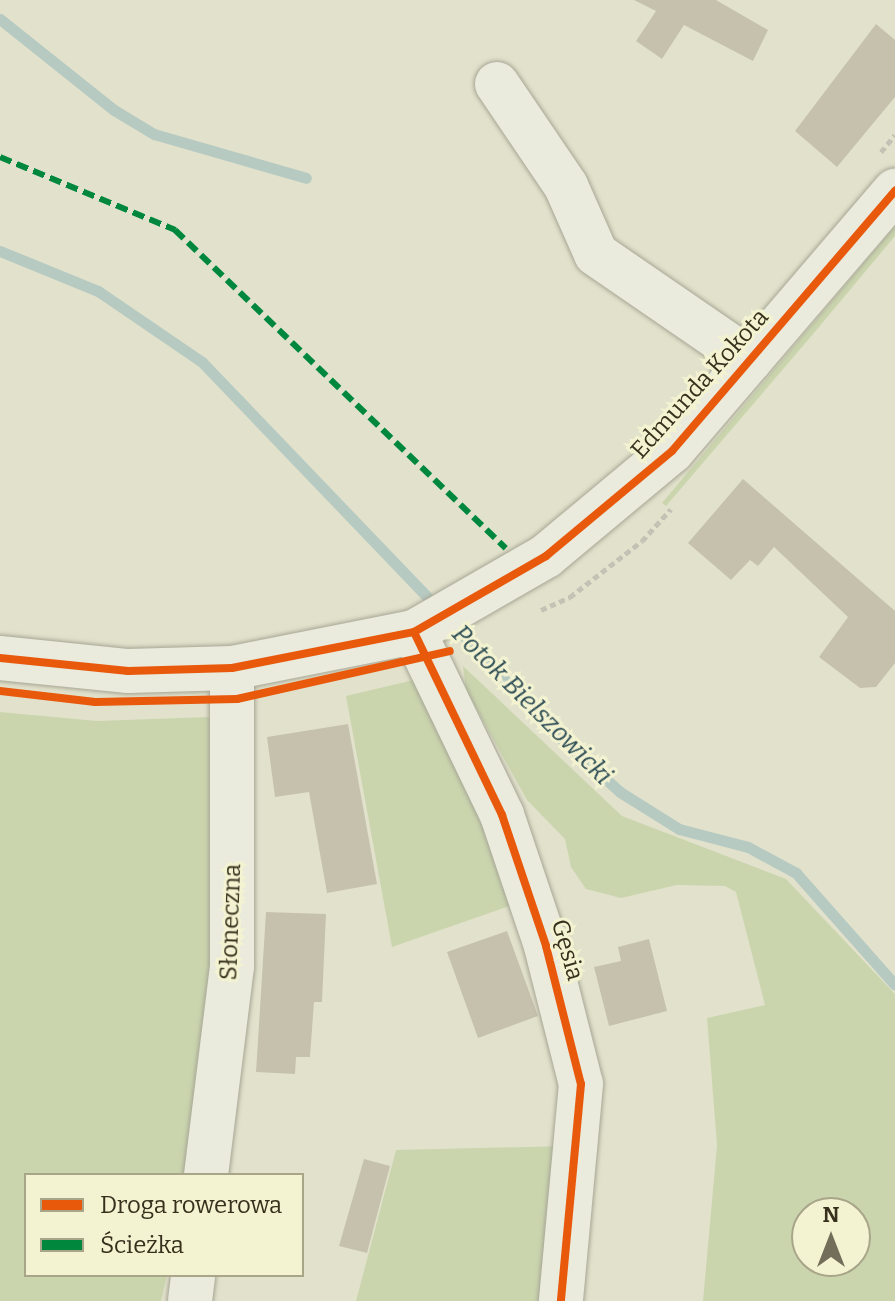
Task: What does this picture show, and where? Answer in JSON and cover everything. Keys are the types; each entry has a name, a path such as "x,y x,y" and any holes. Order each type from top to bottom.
{"street":[{"path":"497,84 566,186 596,254 750,360"},
{"name":"Edmunda Kokota","path":"0,658 128,671 232,668 420,629 546,556 615,503 672,451 895,191"},
{"name":"Gęsia","path":"420,629 502,815 546,946 581,1084 561,1301"},
{"name":"Słoneczna","path":"206,1173 232,967 232,668"},
{"path":"190,1301 193,1277"}],"green space":[{"path":"895,226 895,236 814,333 666,506 662,503"},
{"path":"463,666 622,816 786,879 895,994 895,1301 703,1301 717,1145 707,1018 765,1005 736,892 725,886 677,885 621,898 586,889 571,867 565,839 527,800 466,690"},
{"path":"422,678 515,904 392,947 346,696"},
{"path":"0,712 97,721 208,717 221,724 222,967 191,1173 24,1173 24,1277 167,1277 161,1301 0,1301"},
{"path":"568,1146 549,1301 356,1301 396,1150"}],"building":[{"path":"634,0 716,0 768,30 753,61 684,25 662,59 636,41 656,11"},
{"path":"876,24 895,40 895,97 837,167 795,131"},
{"path":"743,479 895,611 895,663 876,687 860,688 819,657 848,617 774,547 758,566 750,560 731,580 688,543"},
{"path":"348,724 377,884 327,893 309,792 275,797 267,737"},
{"path":"266,912 326,914 322,1002 314,1002 310,1057 296,1057 295,1074 256,1072"},
{"path":"507,931 538,1016 478,1038 447,952"},
{"path":"649,939 667,1011 609,1026 594,967 621,961 618,947"},
{"path":"364,1159 390,1166 367,1253 339,1246"}],"waterway":[{"path":"0,19 114,110 154,134 306,178"},
{"name":"Potok Bielszowicki","path":"0,251 98,291 202,362 438,608"},
{"name":"Potok Bielszowicki","path":"450,621 551,730 620,792 679,829 748,847 796,873 895,985"}],"marked path":[{"path":"0,157 175,230 506,548"}],"cycle path":[{"path":"0,658 128,671 232,668 414,632 546,556 672,451 895,191"},
{"path":"414,632 502,815 546,946 581,1084 561,1301"},
{"path":"0,691 95,702 237,699 450,651"}]}
